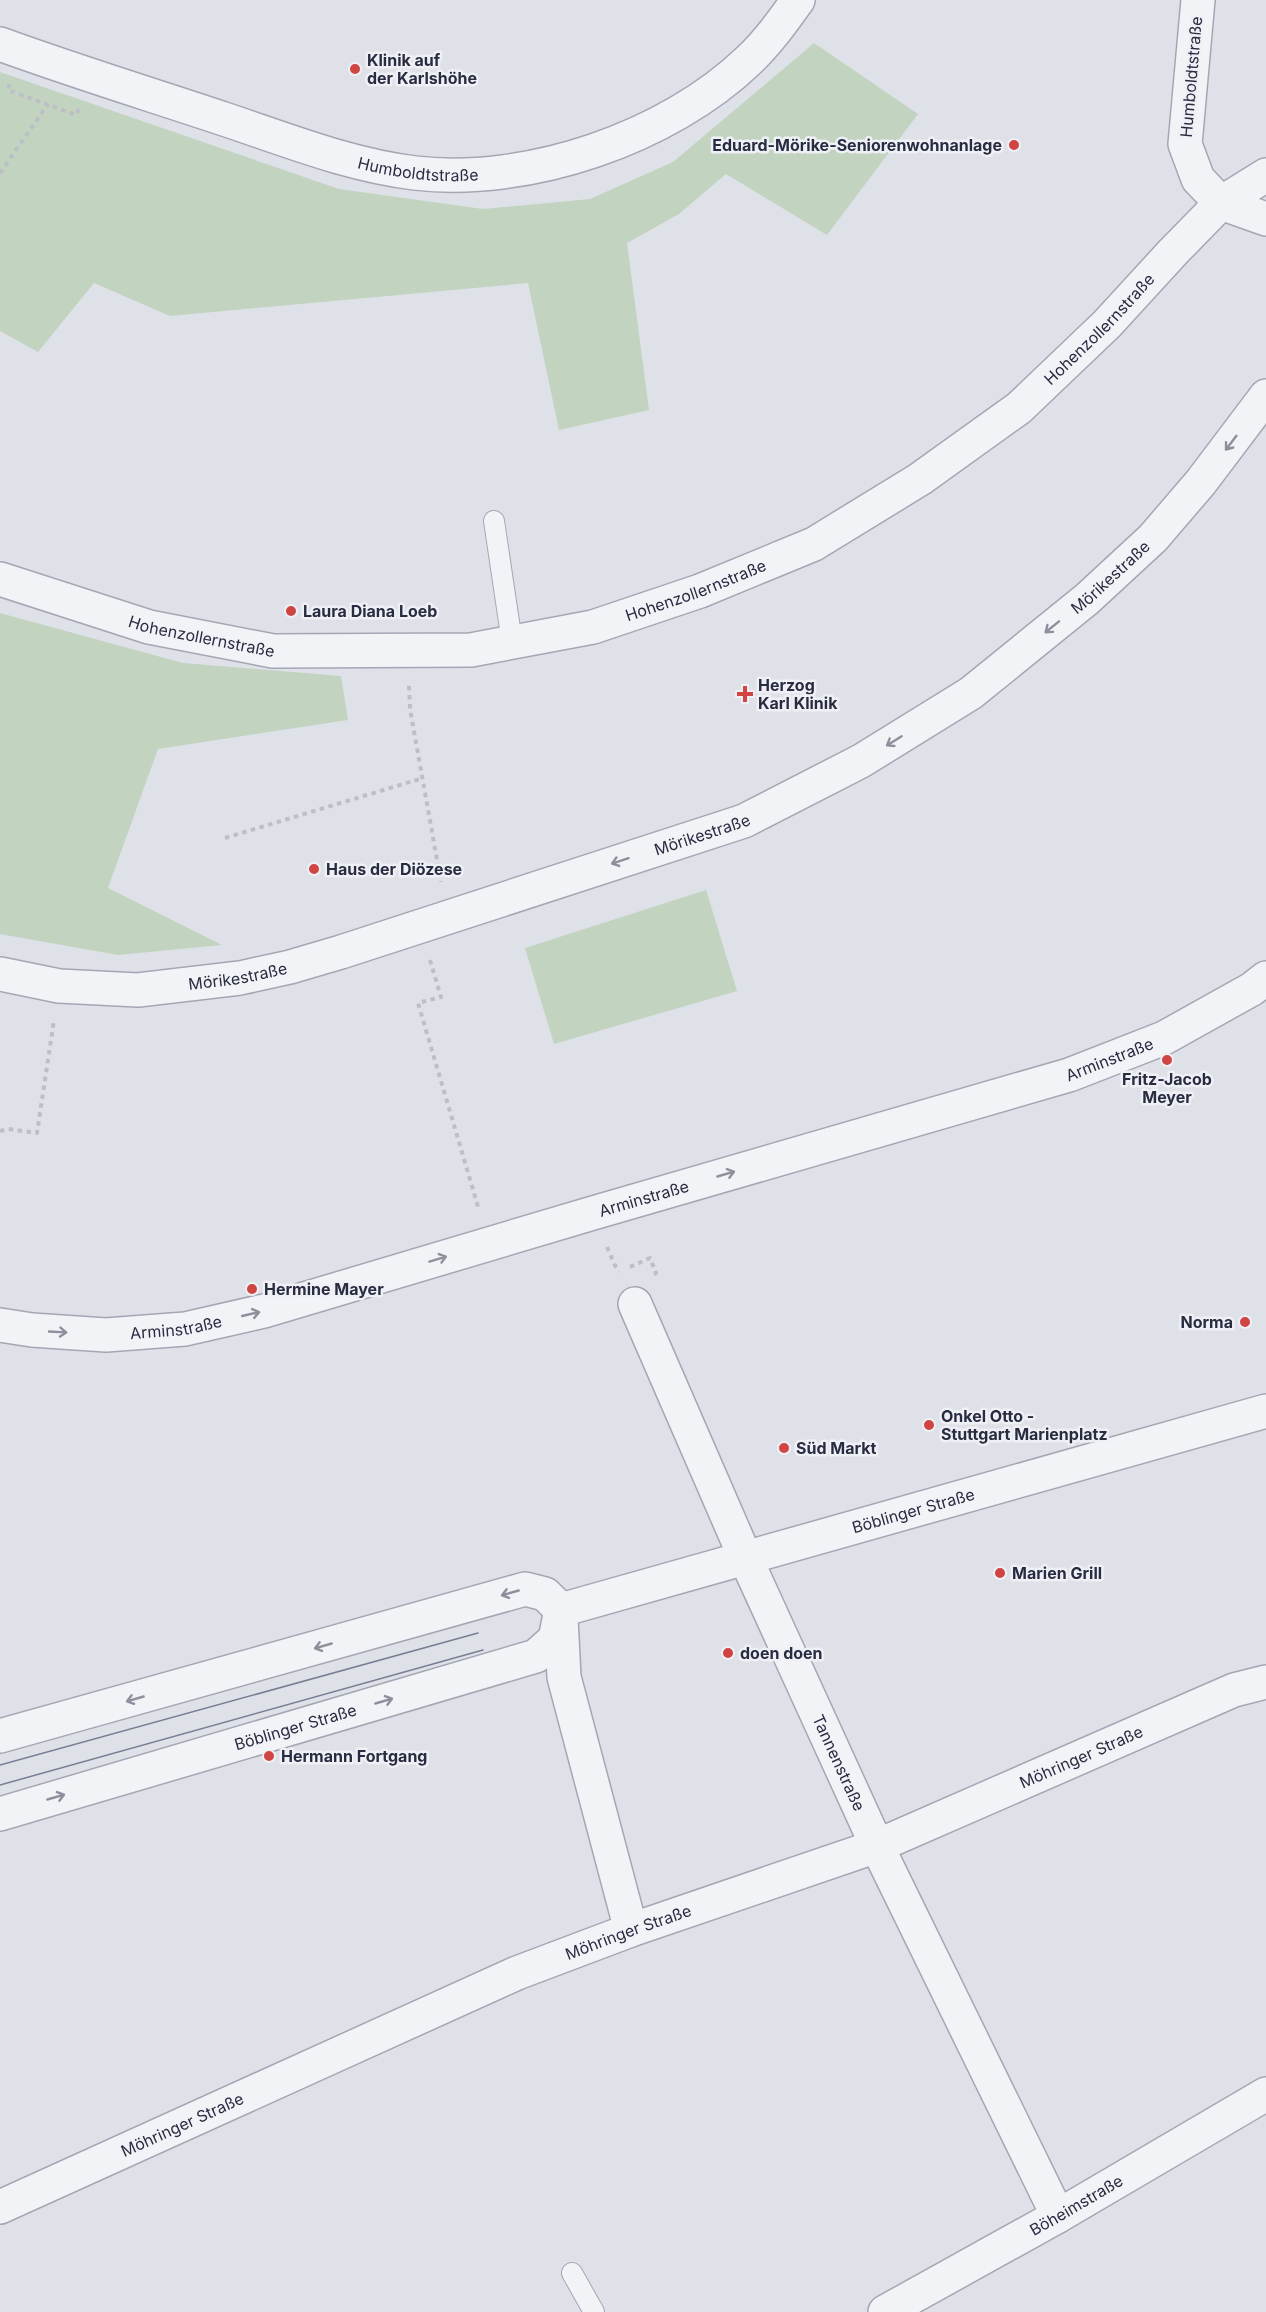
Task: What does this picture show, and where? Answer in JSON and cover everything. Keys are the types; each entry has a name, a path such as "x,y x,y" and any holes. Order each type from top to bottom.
{"street":[{"name":"Humboldtstraße","path":"0,44 348,161 417,173 486,174 558,162 633,136 696,102 749,60 798,0"},
{"name":"Humboldtstraße","path":"1198,0 1185,144 1198,180 1221,203 1266,219"},
{"name":"Hohenzollernstraße","path":"0,579 149,627 273,651 471,650 593,627 700,591 814,544 920,479 1019,408 1107,324 1221,203 1266,175"},
{"name":"Mörikestraße","path":"0,974 59,986 138,990 240,978 290,968 744,821 861,761 971,693 1087,599 1153,538 1201,482 1266,396"},
{"name":"Arminstraße","path":"0,1325 32,1330 106,1335 185,1329 264,1311 1069,1075 1164,1038 1252,989 1266,978"},
{"name":"Tannenstraße","path":"635,1304 745,1557 877,1846 1058,2216"},
{"name":"Böblinger Straße","path":"0,1814 536,1656 555,1639 561,1610 1266,1411"},
{"path":"0,1736 525,1589 545,1593 561,1610 564,1677 631,1930"},
{"name":"Möhringer Straße","path":"0,2207 517,1973 631,1930 877,1846 1234,1690 1266,1682"},
{"name":"Böheimstraße","path":"885,2312 1058,2216 1266,2094"}],"lane":[{"path":"494,521 512,642"},
{"path":"572,2273 594,2312"}],"path":[{"path":"8,90 76,115"},
{"path":"0,173 48,104"},
{"path":"410,710 442,888"},
{"path":"225,838 423,778"},
{"path":"428,954 441,997 418,1003 474,1192"},
{"path":"0,1131 8,1129 37,1133 59,986"},
{"path":"607,1248 616,1272 650,1258 656,1273"}],"green space":[{"path":"814,43 918,114 827,235 726,174 679,214 627,243 649,410 559,430 528,283 170,316 94,283 38,352 0,331 0,72 339,189 483,209 590,199 673,162"},
{"path":"0,613 183,663 341,676 348,720 158,749 108,888 222,945 118,955 0,934"},
{"path":"706,890 737,991 554,1044 525,948"}],"tram line":[{"path":"0,1765 478,1633"},
{"path":"0,1785 483,1650"}],"place":[{"name":"Klinik auf der Karlshöhe","path":"355,69"},
{"name":"Eduard-Mörike-Seniorenwohnanlage","path":"1014,145"},
{"name":"Laura Diana Loeb","path":"291,611"},
{"name":"Herzog Karl Klinik","path":"745,694"},
{"name":"Haus der Diözese","path":"314,869"},
{"name":"Fritz-Jacob Meyer","path":"1167,1060"},
{"name":"Hermine Mayer","path":"252,1289"},
{"name":"Norma","path":"1245,1322"},
{"name":"Onkel Otto - Stuttgart Marienplatz","path":"929,1425"},
{"name":"Süd Markt","path":"784,1448"},
{"name":"Marien Grill","path":"1000,1573"},
{"name":"doen doen","path":"728,1653"},
{"name":"Hermann Fortgang","path":"269,1756"}]}
